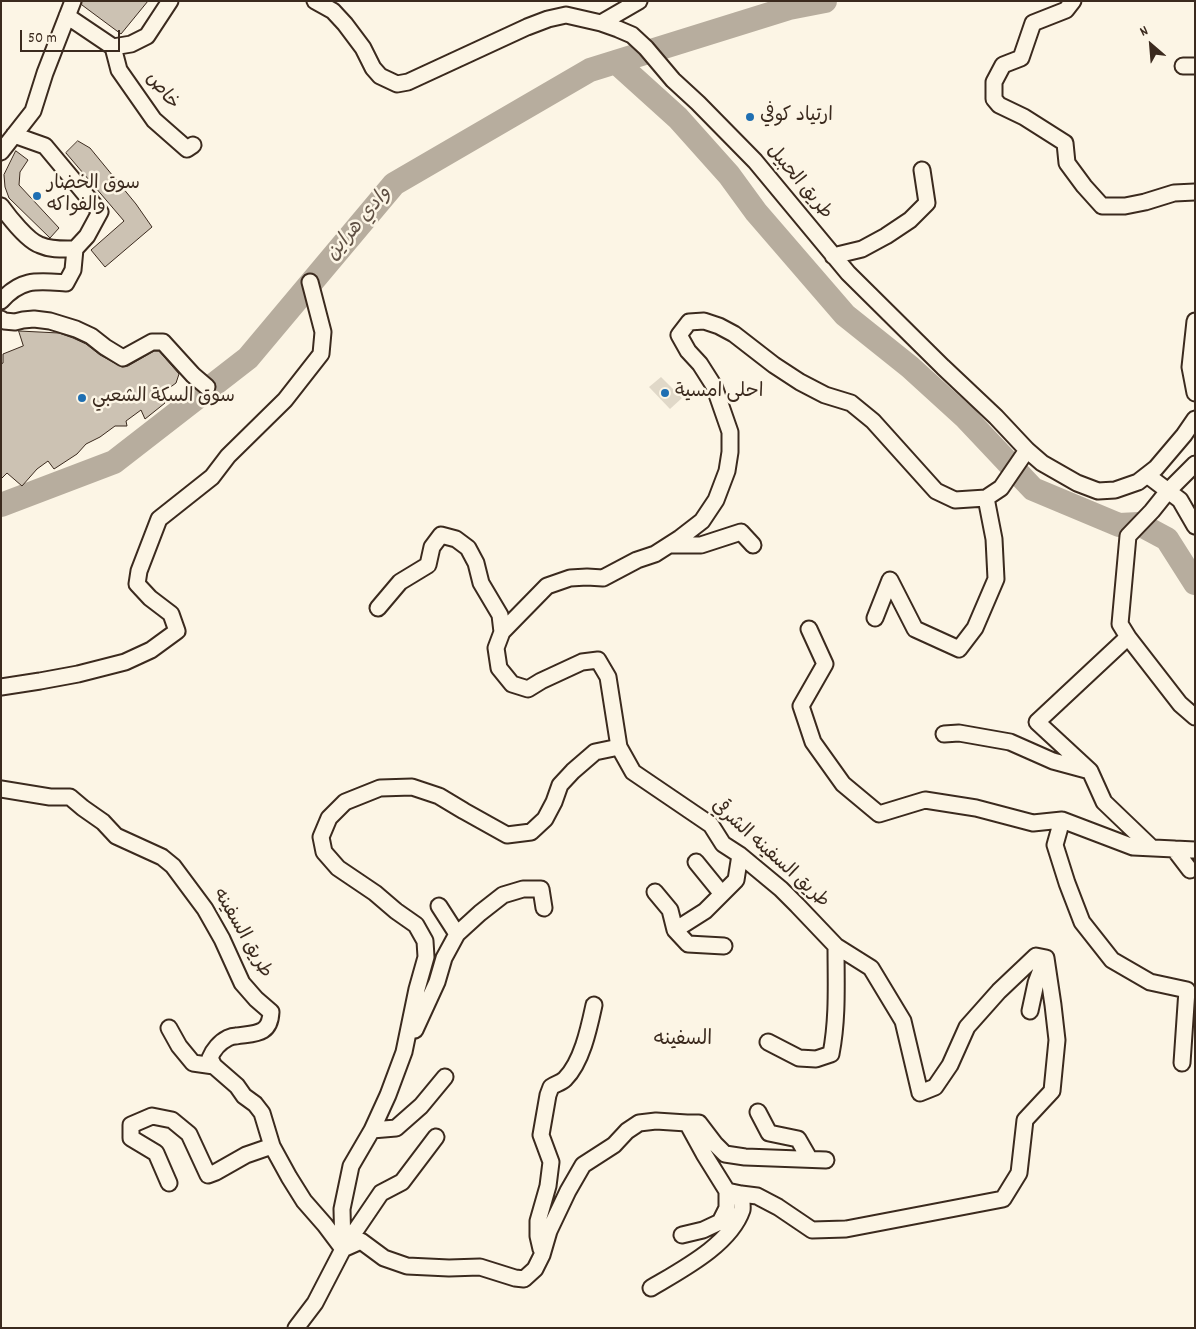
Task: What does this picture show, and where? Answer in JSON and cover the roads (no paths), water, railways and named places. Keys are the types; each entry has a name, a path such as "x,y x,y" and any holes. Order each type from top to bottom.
{"street":[{"path":"1,152 33,110 73,1"},
{"path":"67,16 113,46 130,44 147,36 170,1"},
{"name":"طريق الحبيل","path":"315,1 333,12 345,24 363,48 373,68 380,76 397,84 408,82 527,27 566,15 601,23 632,36 646,48 673,80 755,161 833,256 876,302 996,417 1027,450 1042,463 1077,483 1098,491 1115,490 1138,482 1156,468 1195,419"},
{"path":"601,23 639,1"},
{"path":"1073,1 1066,10 1033,23 1021,58 1003,65 994,82 994,99 999,105 1024,117 1065,143 1067,163 1102,206 1125,206 1174,193 1195,192"},
{"name":"خاص","path":"113,46 119,70 154,120 187,149 193,145"},
{"path":"1,301 16,288 29,282 66,283 73,270 75,249 88,236 100,212 45,146 14,135"},
{"path":"833,256 862,249 910,220 927,203 922,170"},
{"path":"1,206 19,228 39,245 75,249"},
{"path":"1,687 78,674 125,662 151,650 177,631 171,614 150,598 136,584 139,571 159,519 212,477 228,456 285,400 321,354 323,332 310,282"},
{"path":"1,320 4,322 15,322 34,319 50,321 76,329 91,336 123,358 152,342 163,342 207,387"},
{"path":"502,632 547,586 570,578 603,578 637,560 655,554 702,521 716,500 727,471 730,452 730,432 714,386 700,364 688,351 679,335 689,322 704,321 719,326 734,334 774,365 800,382 825,395 851,403 873,421 936,492 955,500 986,498 1001,488 1027,450"},
{"path":"1195,321 1190,368 1195,393"},
{"path":"1195,464 1128,536 1120,624 1180,704 1195,717"},
{"path":"1147,475 1180,500 1195,526"},
{"path":"875,618 890,580 915,629 959,649 975,628 996,579 994,538 986,498"},
{"path":"670,545 701,545 741,532 753,545"},
{"path":"378,608 400,582 428,564 432,548 441,535 456,539 468,548 476,563 481,583 500,615 502,632"},
{"path":"809,629 825,664 801,706 813,742 843,784 879,814 925,800 976,808 1034,823 1062,820 1133,847 1195,850"},
{"name":"طريق السفينه الشرقي","path":"502,632 496,648 499,668 512,684 528,689 582,662 598,660 608,678 619,747 633,772 711,825 723,844 740,855 797,905 836,946 872,968 903,1021 920,1093 935,1087 950,1065 967,1027 999,991 1036,956 1046,958"},
{"path":"1128,637 1038,722 1090,772 1104,802 1152,848"},
{"path":"944,734 959,733 1010,742 1052,761 1090,772"},
{"path":"404,1052 417,989 426,957 425,941 416,925 375,893 338,868 324,852 322,837 330,818 345,802 380,788 412,787 439,796 507,835 532,832 545,819 560,785 573,771 595,752 619,747"},
{"name":"طريق السفينه","path":"1,789 50,797 70,797 103,822 116,836 162,857 173,866 206,909 242,983 256,1000 271,1012 270,1022 259,1034 229,1037 214,1050 210,1058 214,1066"},
{"path":"1062,820 1055,845 1082,922 1112,960 1150,982 1187,990 1182,1063"},
{"path":"1174,849 1190,870"},
{"path":"675,930 705,911 736,880 740,855"},
{"path":"696,862 722,894"},
{"path":"343,1249 342,1209 351,1166 372,1130 388,1095 404,1052 437,982 444,958 457,934 503,895 523,888 542,889 544,908"},
{"path":"655,892 670,910 675,930 688,944 724,946"},
{"path":"439,906 457,934"},
{"path":"768,1042 799,1058 816,1059 832,1054 835,1019 836,946"},
{"path":"1030,1011 1036,983 1046,958"},
{"path":"734,1192 757,1196 778,1207 812,1230 846,1229 1003,1199 1019,1173 1025,1120 1052,1091 1057,1040 1046,958"},
{"path":"542,1255 538,1236 538,1221 548,1186 551,1162 541,1135 548,1095 551,1087 564,1080 573,1069 587,1038 594,1005"},
{"path":"169,1028 179,1046 193,1063 214,1066 262,1112 272,1146 304,1201 343,1249"},
{"path":"372,1130 396,1128 421,1106 445,1077"},
{"path":"758,1112 769,1133 798,1139 810,1158"},
{"path":"169,1183 156,1153 132,1138 132,1125 152,1116 172,1120 189,1134 208,1175 246,1155 272,1146"},
{"path":"343,1249 362,1241 384,1258 407,1266 480,1267 524,1279 535,1269 542,1255 549,1232 583,1165 614,1145 627,1131 640,1123 656,1121 699,1123 715,1144 726,1154 826,1160"},
{"path":"652,1288 697,1261 713,1248 732,1228 743,1208 734,1192 704,1154 686,1123"},
{"path":"296,1328 315,1303 343,1249 381,1192 402,1182 436,1137"},
{"path":"682,1235 703,1230 720,1222 734,1192"}],"waterway":[{"name":"وادي هراين","path":"1,505 114,462 248,358 394,184 590,70 789,8 825,1"},
{"path":"616,62 678,118 729,175 756,212 845,315 910,367 966,418 1033,489 1119,525 1139,524 1167,539 1195,583"}],"place":[{"name":"ارتياد كوفي","path":"750,117"},
{"name":"سوق الخضار والفواكه","path":"37,196"},
{"name":"احلى امسية","path":"665,393"},
{"name":"سوق السكة الشعبي","path":"82,398"}],"district":[{"name":"السفينه","path":"683,1041"}]}
